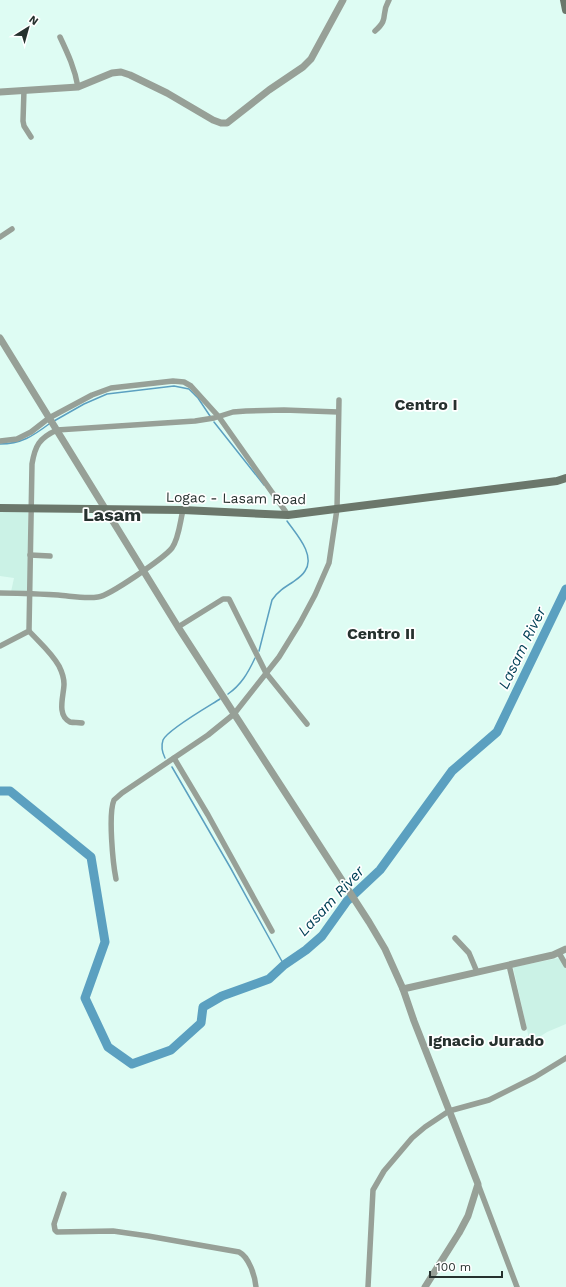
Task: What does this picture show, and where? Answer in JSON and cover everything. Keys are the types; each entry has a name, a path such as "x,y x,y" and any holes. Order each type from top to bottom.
{"main road":[{"path":"564,0 566,10"},
{"name":"Logac - Lasam Road","path":"0,508 183,510 288,515 566,478"}],"street":[{"path":"0,92 78,87 112,73 121,72 166,93 221,124 227,123 269,90 303,67 311,59 344,0"},
{"path":"375,31 384,23 384,9 389,0"},
{"path":"60,37 71,61 78,87"},
{"path":"24,90 23,120 24,126 31,137"},
{"path":"0,237 12,229"},
{"path":"0,338 178,628 335,868 385,949 403,989 414,1022 517,1287"},
{"path":"0,441 16,439 30,432 49,418 92,395 111,388 172,381 184,382 191,386 219,417 288,515"},
{"path":"116,879 113,855 112,814 114,800 234,714 278,657 300,623 315,595 329,562 336,509 339,400"},
{"path":"82,722 71,722 65,716 62,706 64,684 59,667 55,660 29,631 30,508 32,464 34,450 40,441 56,430 195,421 219,417 233,412 284,410 338,412"},
{"path":"0,593 102,597 166,554 172,548 183,510"},
{"path":"30,555 50,556"},
{"path":"178,628 222,599 229,599 266,673 307,724"},
{"path":"0,646 29,631"},
{"path":"174,758 208,815 272,931"},
{"path":"455,938 469,953 477,972"},
{"path":"403,989 559,953 566,949"},
{"path":"559,953 566,965"},
{"path":"509,965 524,1028"},
{"path":"368,1287 372,1197 376,1183 384,1171 412,1138 425,1127 449,1111 489,1100 535,1077 566,1058"},
{"path":"424,1287 459,1233 468,1216 478,1184"},
{"path":"64,1194 54,1224 57,1232 113,1231 239,1252 244,1255 247,1260 255,1279 256,1287"}],"shaded area":[{"path":"0,512 28,512 29,592 11,592 14,578 0,576"},
{"path":"559,958 566,968 566,1024 547,1032 530,1043 513,967"}],"waterway":[{"path":"54,421 84,404 107,394 174,386 189,389 198,398 210,416"},
{"path":"214,422 264,485"},
{"path":"0,444 21,441 49,424"},
{"path":"259,651 272,600 281,590 301,576 308,565 307,552 304,545 287,521"},
{"name":"Lasam River","path":"0,791 10,791 91,857 105,942 85,998 108,1047 132,1064 171,1050 201,1023 203,1007 222,996 269,979 284,965 306,950 322,936 347,901 380,870 452,771 497,732 566,589"},
{"path":"228,694 237,687 244,678 255,658"},
{"path":"165,758 162,744 166,736 180,724 220,699"},
{"path":"172,767 230,867 284,965"}],"district":[{"name":"Centro I","path":"426,404"},
{"name":"Lasam","path":"112,514"},
{"name":"Centro II","path":"381,633"},
{"name":"Ignacio Jurado","path":"486,1040"}]}
